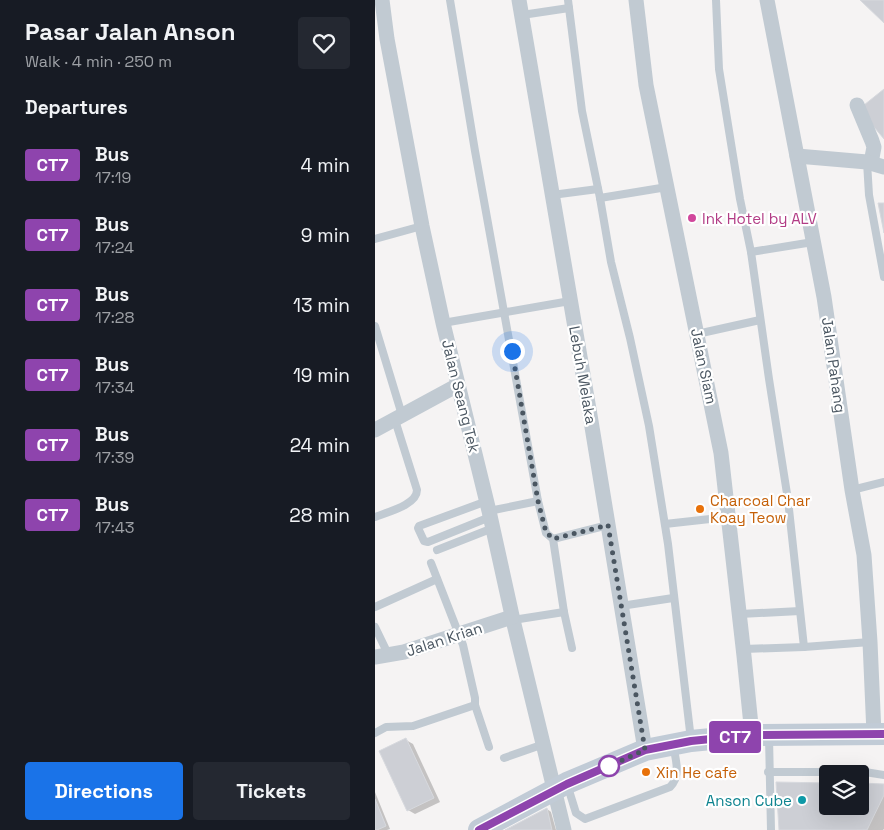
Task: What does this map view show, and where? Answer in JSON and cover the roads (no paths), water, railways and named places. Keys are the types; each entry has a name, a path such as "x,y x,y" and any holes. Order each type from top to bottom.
{"main road":[{"path":"479,830 561,786 645,750 682,742 760,735 879,734"}],"street":[{"name":"Jalan Seang Tek","path":"382,0 381,39 443,323 490,514 512,618 544,744 561,786 564,830"},
{"name":"Jalan Siam","path":"636,0 647,85 718,436 739,614 760,735"},
{"name":"Jalan Pahang","path":"767,0 824,297 852,490 864,554 879,734"},
{"name":"Lebuh Melaka","path":"520,8 645,750"},
{"path":"797,156 874,164 872,140 857,105"},
{"path":"375,430 458,385"},
{"name":"Jalan Krian","path":"382,656 405,652 512,618"}],"lane":[{"path":"451,0 475,151 538,501 546,532 553,539 564,612 572,648"},
{"path":"715,0 719,69 740,199 751,252 788,500 804,647"},
{"path":"520,8 569,4 582,111 611,262 631,338 649,426 665,524 673,598 682,742 677,777 670,787 585,819 576,813 561,786"},
{"path":"874,164 869,195 884,278"},
{"path":"600,198 667,187"},
{"path":"552,195 598,189"},
{"path":"375,239 422,226"},
{"path":"751,252 813,242"},
{"path":"443,323 570,301"},
{"path":"697,334 760,320"},
{"path":"375,326 417,490 417,494 410,502 375,518"},
{"path":"852,490 884,482"},
{"path":"490,514 428,542 424,541 418,528 419,526 490,514 538,501"},
{"path":"437,550 490,514"},
{"path":"665,524 728,517"},
{"path":"553,539 608,525"},
{"path":"431,563 459,634 475,698 475,705 489,748"},
{"path":"375,607 437,579"},
{"path":"621,606 673,598"},
{"path":"739,614 800,611"},
{"path":"512,618 564,612"},
{"path":"375,626 382,656"},
{"path":"744,649 870,642"},
{"path":"375,733 386,727 413,726 475,705"},
{"path":"760,735 768,772 771,830"},
{"path":"504,758 544,744"},
{"path":"768,772 865,772 884,775"}],"place":[{"name":"Ink Hotel by ALV","path":"692,218"},
{"name":"Charcoal Char Koay Teow","path":"700,509"},
{"name":"Xin He cafe","path":"646,772"},
{"name":"Anson Cube","path":"802,800"}]}
